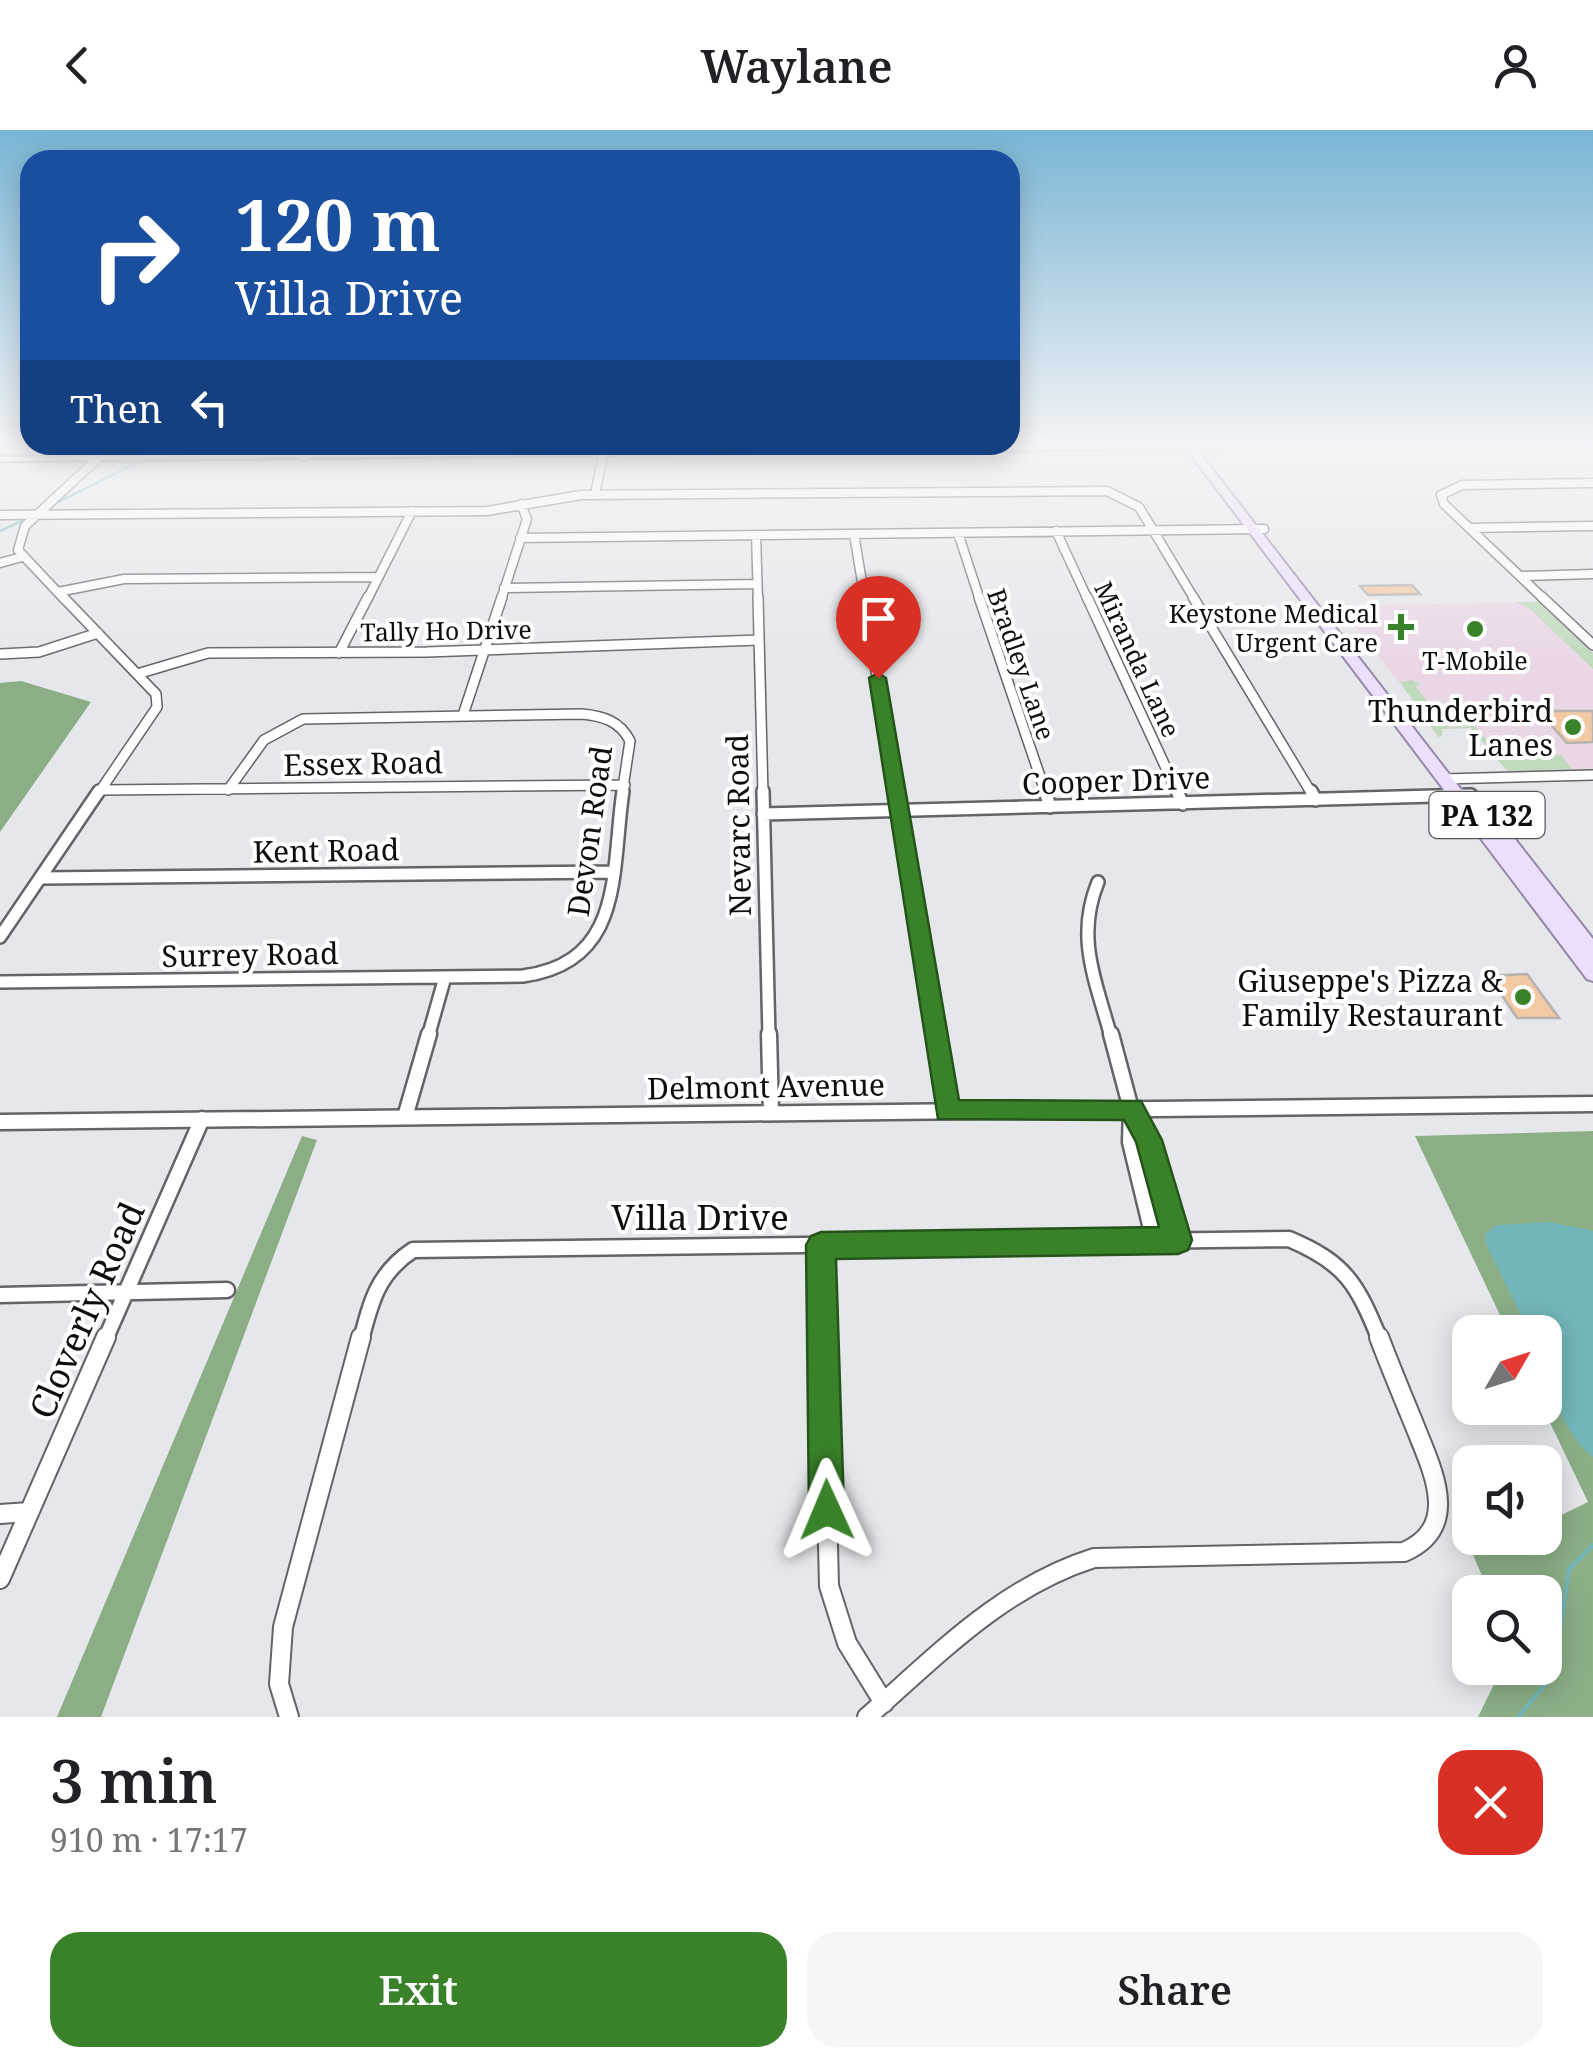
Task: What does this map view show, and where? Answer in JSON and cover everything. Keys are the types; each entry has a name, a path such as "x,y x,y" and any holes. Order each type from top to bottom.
{"main road":[{"name":"PA 132","path":"1250,517 1458,787 1593,952"},
{"name":"PA 132","path":"1458,787 1593,974"}],"street":[{"path":"0,937 157,707 157,696 22,557 20,535 35,517"},
{"path":"339,653 409,517"},
{"path":"228,790 260,740 295,721 320,716 463,715 526,517"},
{"path":"1144,517 1316,800"},
{"path":"1458,517 1593,645"},
{"path":"1469,528 1593,526"},
{"path":"520,538 1259,529"},
{"name":"Miranda Lane","path":"1056,532 1184,804"},
{"name":"Bradley Lane","path":"958,533 1050,807"},
{"path":"854,534 948,1111"},
{"name":"Nevarc Road","path":"756,535 772,1113"},
{"path":"0,563 22,557"},
{"path":"1520,576 1593,574"},
{"path":"58,592 124,579 378,577"},
{"path":"504,588 757,584"},
{"path":"1578,631 1593,630"},
{"path":"0,654 50,649 98,634"},
{"name":"Tally Ho Drive","path":"137,674 208,654 484,650 759,640"},
{"name":"Devon Road","path":"463,715 594,715 620,725 630,741 603,926 584,953 548,972 501,976"},
{"name":"Cooper Drive","path":"763,814 1316,800 1593,775"},
{"name":"Essex Road","path":"102,790 624,785"},
{"name":"Kent Road","path":"41,878 612,872"},
{"path":"1098,882 1086,911 1086,940 1131,1109 1149,1140 1178,1240"},
{"path":"405,1117 445,976"},
{"name":"Surrey Road","path":"0,982 501,976"},
{"name":"Delmont Avenue","path":"0,1122 1593,1104"},
{"path":"1131,1109 1130,1142 1154,1240"},
{"name":"Cloverly Road","path":"0,1579 202,1120"},
{"name":"Villa Drive","path":"289,1717 279,1684 283,1627 373,1294 390,1265 413,1250 1289,1239 1316,1248 1350,1274 1439,1487 1440,1510 1425,1542 1404,1552 1094,1558 1065,1565 1020,1588 867,1717"},
{"path":"821,1245 828,1586 847,1642 884,1703"},
{"path":"0,1294 228,1290"},
{"path":"0,1514 29,1512"}],"shaded area":[{"path":"1540,602 1593,653 1593,769 1507,771 1471,728 1436,729 1339,606"}],"green space":[{"path":"1516,602 1540,602 1593,653 1593,669 1530,609"},
{"path":"1412,680 1420,684 1416,687 1449,727 1475,726 1495,747 1512,756 1561,755 1572,769 1507,771 1471,728 1442,729 1442,736 1438,737 1400,682"},
{"path":"21,681 91,702 0,832 0,683"},
{"path":"1593,1131 1593,1717 1478,1717 1494,1685 1562,1685 1562,1575 1482,1575 1473,1555 1562,1555 1562,1515 1588,1502 1551,1425 1562,1425 1562,1315 1500,1315 1415,1136"},
{"path":"302,1136 317,1140 101,1717 57,1717"}],"water":[{"path":"1549,1222 1593,1231 1593,1457 1562,1416 1562,1315 1521,1315 1486,1244 1485,1234 1497,1225"}],"building":[{"path":"1412,585 1420,594 1368,595 1360,586"},
{"name":"Thunderbird Lanes","path":"1539,711 1593,711 1593,742 1567,743"},
{"name":"Giuseppe's Pizza & Family Restaurant","path":"1527,974 1559,1018 1517,1018 1489,976"}],"waterway":[{"path":"0,531 26,519"},
{"path":"1518,1717 1554,1674 1569,1569 1593,1545"}],"place":[{"name":"Keystone Medical Urgent Care","path":"1401,627"},
{"name":"T-Mobile","path":"1475,629"},
{"name":"Thunderbird Lanes","path":"1573,727"},
{"name":"Giuseppe's Pizza & Family Restaurant","path":"1523,997"}],"route":[{"path":"827,1510 821,1245 1178,1240 1149,1140 1131,1109 948,1111 878,678"}]}
